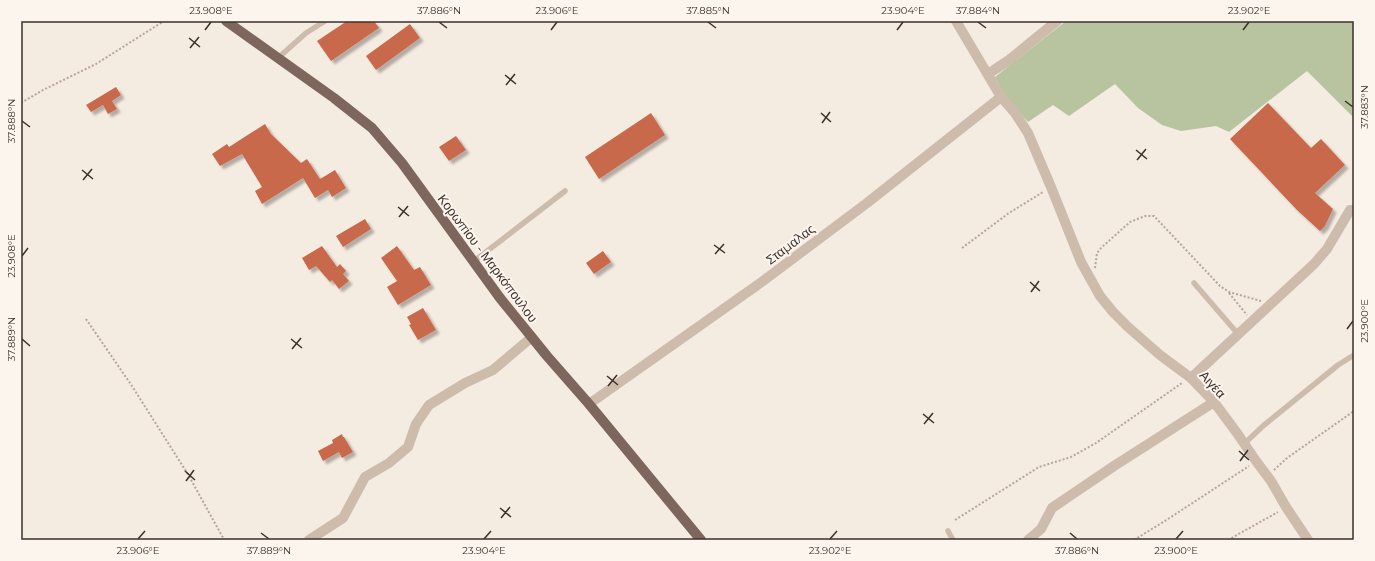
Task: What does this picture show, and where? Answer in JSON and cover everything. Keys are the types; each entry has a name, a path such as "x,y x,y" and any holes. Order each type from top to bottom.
{"main road":[{"name":"Κορωπίου - Μαρκόπουλου","path":"226,21 334,98 372,128 402,164 473,262 532,338 589,404 701,540"}],"street":[{"name":"Αιγέα","path":"956,21 1001,97 1015,113 1028,133 1081,262 1100,296 1128,327 1160,355 1191,378 1214,402 1245,443 1308,540"},
{"path":"988,74 1009,60 1057,21"},
{"name":"Σταμαλας","path":"589,404 762,281 867,203 1001,97"},
{"path":"1191,378 1314,264 1330,243 1350,210 1354,210"},
{"path":"309,540 343,518 365,477 389,463 408,447 416,424 429,405 466,382 493,370 532,338"},
{"path":"1028,540 1040,529 1052,508 1214,402"}],"lane":[{"path":"278,58 306,33 325,21"},
{"path":"473,262 565,191"},
{"path":"1194,283 1238,334"},
{"path":"1245,443 1263,426 1338,365 1354,355"},
{"path":"948,531 953,540"}],"path":[{"path":"21,103 43,90 96,64 164,21"},
{"path":"962,248 1009,213 1040,193 1052,189"},
{"path":"1090,277 1094,270 1097,253 1101,248 1130,222 1145,216 1154,216 1204,270 1220,286 1229,292 1252,322"},
{"path":"1229,292 1272,303"},
{"path":"86,319 132,386 189,476 225,540"},
{"path":"955,520 1039,467 1071,457 1096,443 1191,378"},
{"path":"1267,476 1287,458 1354,411"},
{"path":"1134,540 1256,461"},
{"path":"1228,540 1286,507"}],"green space":[{"path":"1066,21 1354,21 1354,118 1307,71 1229,132 1216,126 1181,131 1162,125 1138,108 1115,84 1069,116 1053,105 1028,122 1006,97 995,77"}],"building":[{"path":"347,21 374,21 379,28 331,61 317,41"},
{"path":"410,24 420,38 376,70 366,56"},
{"path":"116,87 121,95 112,101 117,109 108,114 103,105 91,112 86,105"},
{"path":"1268,103 1311,148 1321,139 1345,165 1315,193 1333,209 1325,226 1320,231 1297,210 1230,139"},
{"path":"651,113 665,135 599,179 585,157"},
{"path":"265,124 271,134 301,163 307,159 320,179 335,170 346,188 332,197 328,190 315,198 303,178 262,204 255,191 262,187 242,154 220,166 212,154 227,144 229,147"},
{"path":"456,136 466,150 449,161 439,147"},
{"path":"365,219 371,229 343,247 336,236"},
{"path":"322,246 337,267 340,264 346,271 343,274 349,281 339,289 332,280 330,282 316,266 309,270 302,258"},
{"path":"397,246 414,270 420,267 431,285 398,305 387,287 397,281 381,258"},
{"path":"603,251 611,262 594,274 586,263"},
{"path":"423,308 436,330 418,340 409,325 411,324 407,317"},
{"path":"342,434 353,452 342,458 339,452 323,461 318,451 333,443 332,440"}]}
